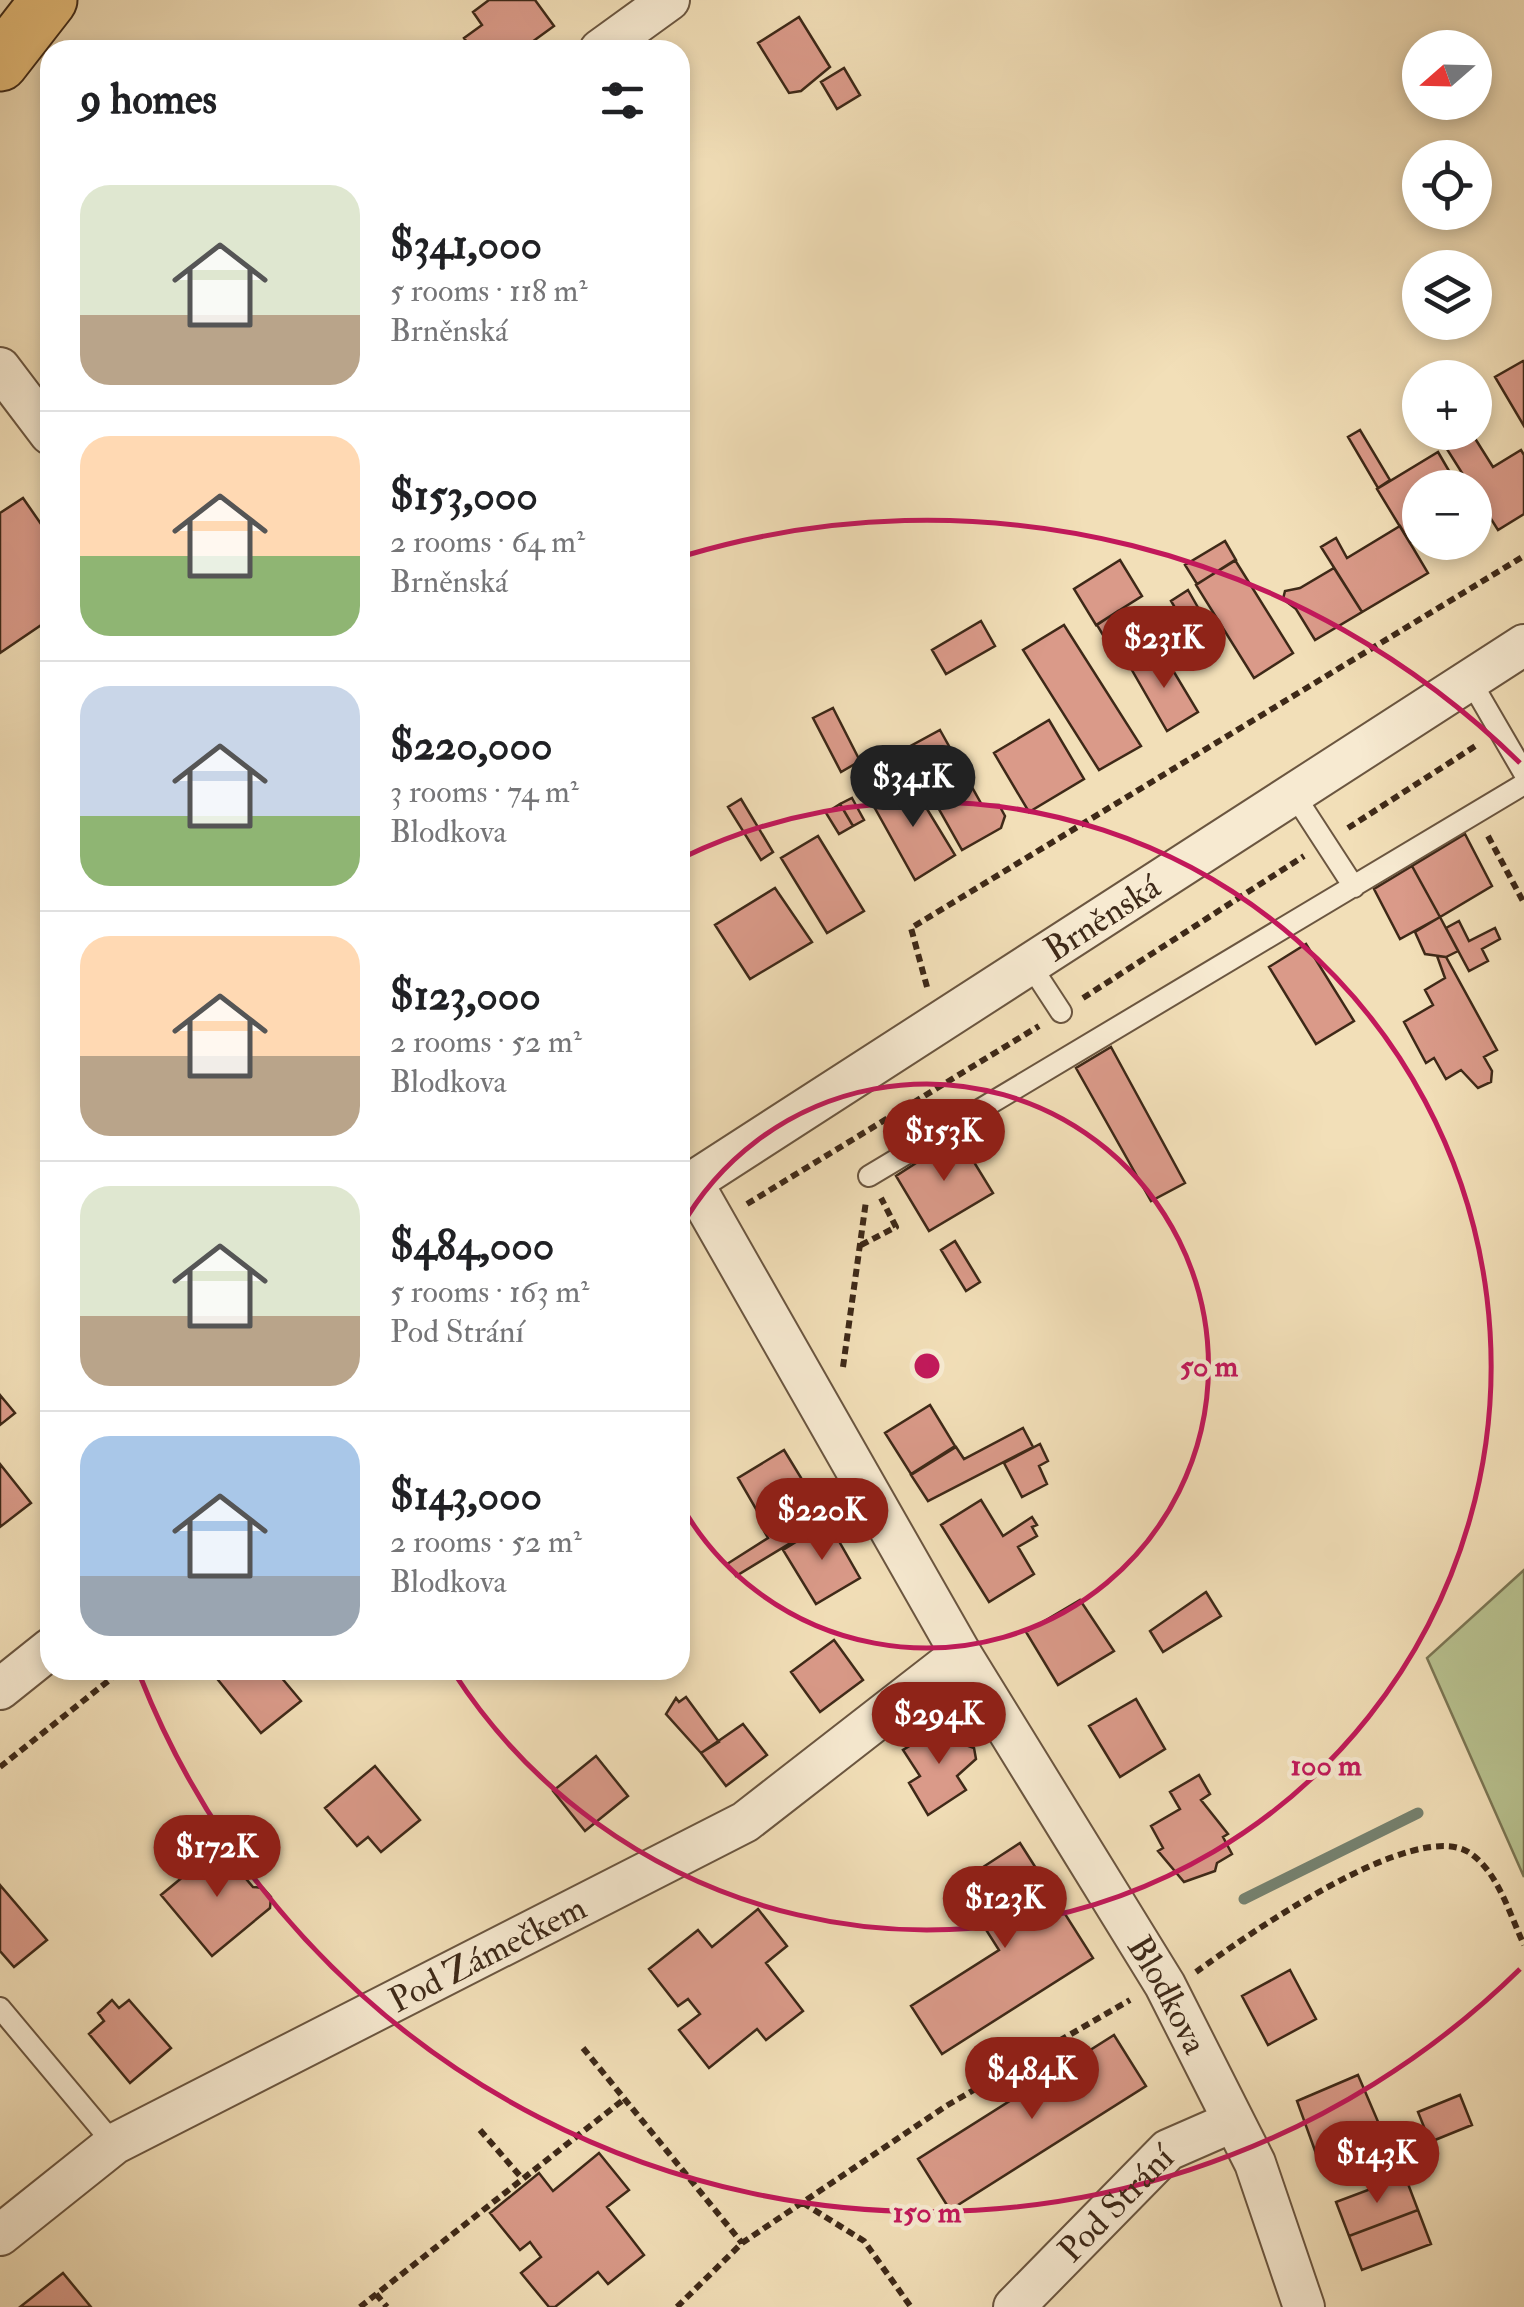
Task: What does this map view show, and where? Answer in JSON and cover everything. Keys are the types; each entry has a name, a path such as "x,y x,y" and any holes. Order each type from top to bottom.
{"main road":[{"path":"0,63 49,0"}],"street":[{"path":"614,40 669,0"},
{"path":"0,368 40,421"},
{"name":"Brněnská","path":"690,1183 1524,646"},
{"name":"Blodkova","path":"690,1191 716,1224 961,1654 1165,1985 1255,2163 1304,2307"},
{"name":"Pod Zámečkem","path":"0,2235 114,2144 745,1822 961,1654"},
{"path":"0,1689 40,1657"},
{"name":"Pod Strání","path":"1014,2307 1168,2150 1232,2122"}],"lane":[{"path":"1470,680 1524,773"},
{"path":"869,1176 1524,784"},
{"path":"1293,793 1354,887"},
{"path":"1028,963 1061,1012"},
{"path":"0,2008 114,2144"}],"path":[{"path":"937,1022 911,928 1524,556"},
{"path":"716,1224 1061,1012 1500,730"},
{"path":"1476,813 1524,903"},
{"path":"842,1373 875,1126"},
{"path":"860,1246 896,1227 869,1176"},
{"path":"0,1767 109,1680"},
{"path":"677,2307 742,2243 946,2106 1131,2000 1197,1972 1282,1910 1407,1851 1441,1846 1466,1850 1486,1867 1524,1944"},
{"path":"582,2048 742,2243"},
{"path":"360,2307 520,2176 624,2100"},
{"path":"480,2130 520,2176"},
{"path":"802,2202 864,2240 912,2307"},
{"path":"376,2294 387,2307"}],"green space":[{"path":"1524,1570 1524,1877 1427,1658"}],"building":[{"path":"489,0 535,0 554,26 535,40 465,40 482,25 473,12"},
{"path":"799,17 830,67 801,91 789,93 758,43"},
{"path":"844,68 860,95 837,109 821,82"},
{"path":"1524,362 1524,426 1495,377"},
{"path":"1360,430 1390,480 1378,488 1348,437"},
{"path":"1448,450 1482,450 1493,467 1521,450 1524,514 1498,530 1492,520 1492,470 1460,470"},
{"path":"1438,452 1448,470 1408,470"},
{"path":"1402,474 1402,530 1377,489"},
{"path":"23,498 40,523 40,626 0,653 0,513"},
{"path":"1400,526 1402,560 1420,560 1428,573 1362,612 1321,547 1336,538 1347,558"},
{"path":"1225,541 1236,560 1197,584 1185,565"},
{"path":"1120,560 1142,596 1096,625 1074,589"},
{"path":"1235,560 1293,653 1254,678 1196,585"},
{"path":"1334,568 1362,612 1315,640 1296,609 1283,599 1285,591 1300,588"},
{"path":"1188,590 1204,618 1187,628 1171,601"},
{"path":"1118,611 1140,648 1119,662 1097,625"},
{"path":"981,621 995,646 946,674 932,650"},
{"path":"1064,625 1141,746 1099,770 1023,650"},
{"path":"1152,651 1162,666 1168,662 1198,712 1167,731 1129,665"},
{"path":"833,708 860,761 841,772 813,718"},
{"path":"1049,720 1084,779 1029,812 994,753"},
{"path":"940,730 982,805 999,805 1005,816 1001,828 962,850 905,749"},
{"path":"910,781 955,855 915,880 872,803"},
{"path":"852,798 864,820 853,826 840,804"},
{"path":"741,799 773,852 761,860 728,807"},
{"path":"840,804 853,826 839,834 826,813"},
{"path":"1465,834 1492,886 1440,917 1412,866"},
{"path":"818,836 864,911 827,933 781,858"},
{"path":"1412,866 1440,917 1400,939 1374,889"},
{"path":"775,888 812,942 750,979 715,925"},
{"path":"1440,917 1458,951 1446,957 1425,954 1415,932"},
{"path":"1459,921 1469,941 1495,928 1500,939 1482,949 1488,961 1469,971 1446,928"},
{"path":"1306,944 1354,1021 1316,1044 1269,967"},
{"path":"1437,956 1446,957 1497,1050 1484,1057 1492,1071 1491,1082 1478,1088 1461,1070 1446,1079 1434,1058 1426,1063 1404,1022 1433,1005 1425,990 1445,978"},
{"path":"1111,1047 1185,1183 1151,1201 1076,1068"},
{"path":"958,1136 993,1193 929,1231 896,1176"},
{"path":"955,1241 980,1282 966,1291 941,1250"},
{"path":"0,1395 15,1413 0,1425"},
{"path":"930,1405 955,1446 911,1474 885,1433"},
{"path":"1023,1428 1033,1447 928,1501 911,1475 956,1447 964,1459"},
{"path":"1040,1444 1048,1461 1039,1466 1047,1484 1022,1497 1004,1463"},
{"path":"784,1450 814,1499 767,1528 738,1478"},
{"path":"0,1464 31,1503 0,1527"},
{"path":"981,1500 1003,1536 1032,1517 1037,1525 1032,1527 1037,1536 1018,1547 1034,1574 989,1602 941,1525"},
{"path":"784,1518 797,1539 736,1576 727,1564 768,1538 764,1531"},
{"path":"828,1522 860,1578 816,1604 783,1550"},
{"path":"1206,1592 1221,1616 1163,1652 1150,1631"},
{"path":"1080,1600 1114,1651 1058,1685 1026,1632"},
{"path":"834,1640 863,1680 820,1712 791,1672"},
{"path":"218,1680 283,1680 301,1701 261,1733"},
{"path":"686,1697 719,1742 701,1753 666,1714 676,1698 679,1702"},
{"path":"1136,1699 1165,1749 1120,1777 1089,1726"},
{"path":"947,1723 960,1743 974,1748 976,1759 957,1776 966,1790 928,1815 909,1783 920,1776 903,1750"},
{"path":"743,1724 767,1755 726,1786 701,1753"},
{"path":"596,1756 628,1796 585,1831 553,1791"},
{"path":"375,1766 420,1820 381,1852 368,1837 357,1846 325,1808"},
{"path":"1199,1775 1210,1794 1201,1800 1228,1834 1223,1837 1232,1854 1217,1863 1215,1871 1184,1882 1158,1851 1163,1848 1151,1826 1180,1809 1170,1792"},
{"path":"1020,1843 1093,1958 942,2054 911,2006 999,1950 957,1884"},
{"path":"219,1847 230,1848 237,1856 236,1867 253,1887 263,1888 271,1897 270,1908 212,1956 161,1895"},
{"path":"0,1885 47,1940 14,1967 0,1951"},
{"path":"758,1909 787,1946 766,1963 803,2011 766,2040 757,2029 709,2068 679,2030 700,2014 688,1999 678,2006 649,1969 698,1930 712,1947"},
{"path":"1290,1970 1316,2019 1268,2045 1242,1996"},
{"path":"112,2000 119,2008 129,2000 171,2048 130,2083 89,2034 104,2021 98,2013"},
{"path":"1114,2035 1146,2086 950,2210 918,2159"},
{"path":"1358,2075 1382,2131 1318,2159 1297,2101"},
{"path":"1460,2095 1472,2125 1430,2142 1418,2112"},
{"path":"599,2153 629,2190 607,2207 644,2255 608,2284 598,2272 555,2307 549,2307 521,2273 541,2257 530,2242 520,2250 490,2213 539,2173 553,2191"},
{"path":"1405,2176 1418,2210 1349,2236 1336,2202"},
{"path":"1418,2210 1431,2244 1362,2270 1349,2236"},
{"path":"63,2273 91,2307 20,2307"}],"waterway":[{"path":"1244,1899 1418,1813"}]}
